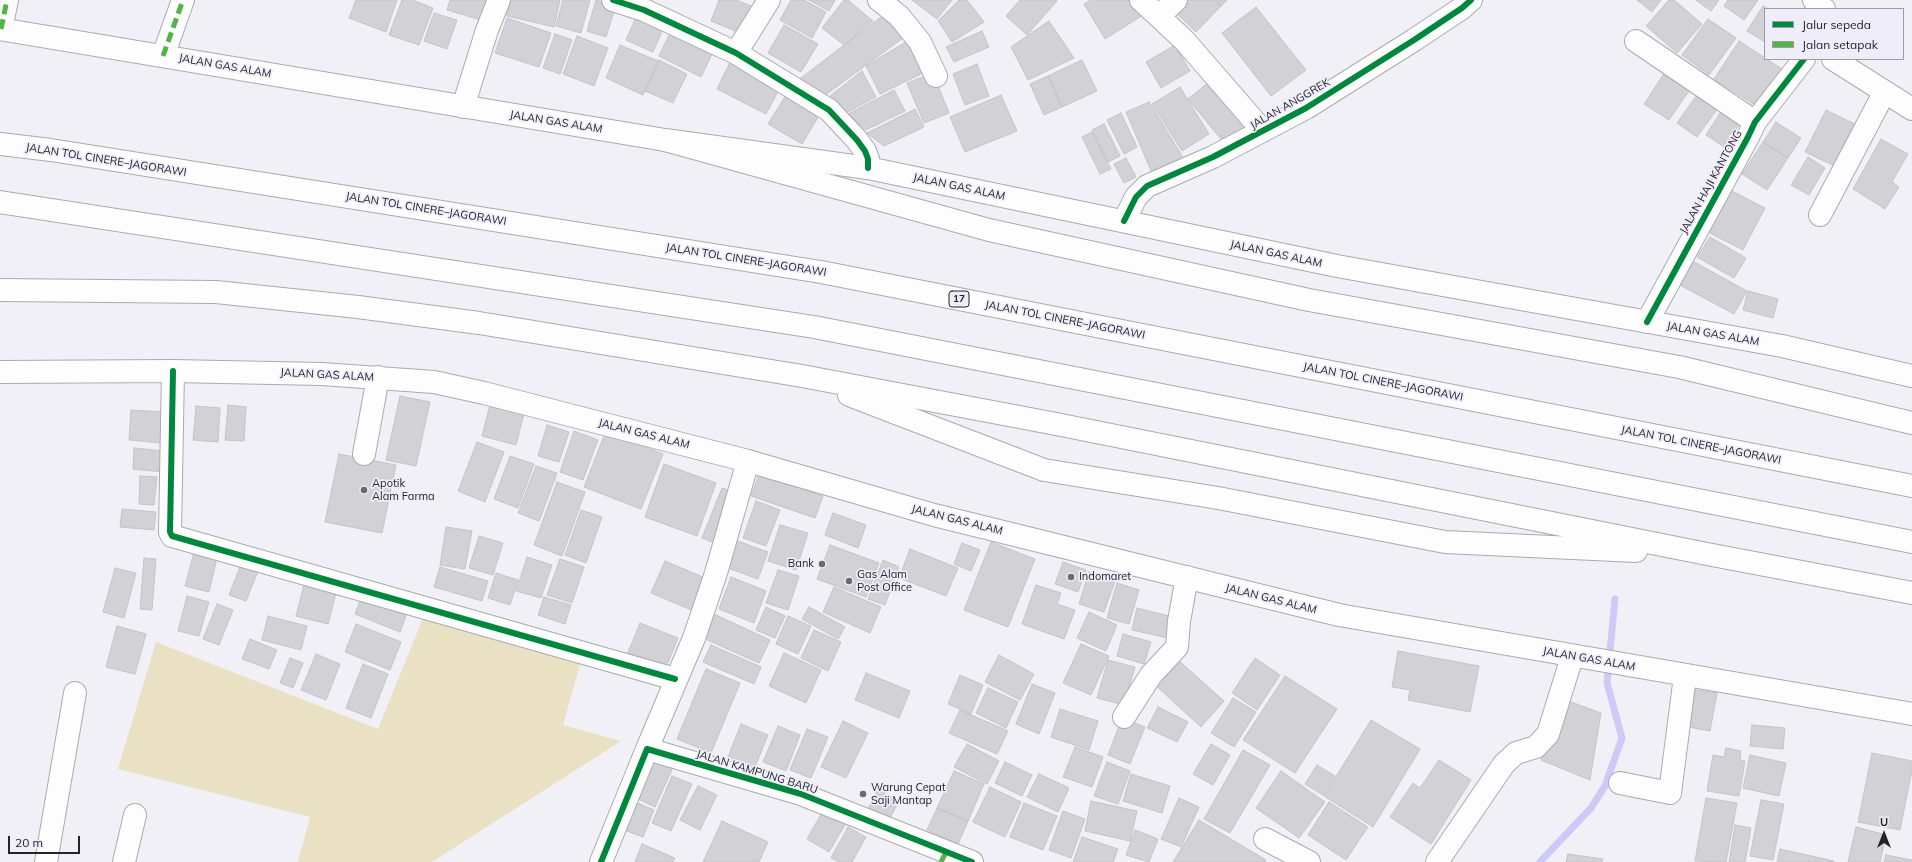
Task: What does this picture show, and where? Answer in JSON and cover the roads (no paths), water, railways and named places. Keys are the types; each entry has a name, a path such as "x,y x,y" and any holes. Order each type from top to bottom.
{"main road":[{"path":"1,29 7,0"},
{"path":"163,56 183,0"},
{"path":"463,107 487,30 499,0"},
{"path":"613,0 644,10 736,53 828,110 857,140 865,151 868,159 868,168"},
{"path":"736,53 769,0"},
{"path":"879,0 899,16 920,42 936,76"},
{"path":"1141,0 1184,40 1263,131"},
{"path":"1159,16 1176,0"},
{"name":"JALAN ANGGREK","path":"1124,221 1136,197 1147,186 1213,157 1320,100 1450,16 1471,0"},
{"path":"1814,0 1823,8"},
{"name":"JALAN GAS ALAM","path":"1,29 665,140 868,168 1337,266 1782,346 1912,376"},
{"path":"1636,41 1755,122"},
{"name":"JALAN HAJI KANTONG","path":"1647,322 1755,122 1803,60"},
{"path":"1834,60 1884,93 1912,109"},
{"path":"1820,215 1884,93"},
{"path":"665,140 989,230 1309,300 1679,367 1912,423"},
{"name":"JALAN TOL CINERE–JAGORAWI","path":"0,144 50,150 821,272 1912,486"},
{"path":"0,202 814,327 1912,542"},
{"path":"0,290 216,292 358,307 478,323 802,376 1052,423 1707,554 1912,592"},
{"path":"173,371 170,532 172,536 675,679"},
{"name":"JALAN GAS ALAM","path":"0,372 173,371 322,374 434,382 484,393 748,461 934,515 1339,615 1643,669 1912,714"},
{"path":"802,376 1044,470 1218,498 1445,542 1707,554"},
{"path":"364,454 378,377"},
{"path":"602,862 675,679 694,638 716,573 748,461"},
{"path":"1124,717 1151,675 1177,647 1179,621 1187,578"},
{"path":"1437,862 1504,764 1516,753 1536,747 1548,734 1582,658"},
{"path":"1620,783 1670,793 1685,676"},
{"path":"46,862 75,693"},
{"name":"JALAN KAMPUNG BARU","path":"647,749 801,794 944,857 972,862"},
{"path":"124,862 134,816"},
{"path":"1265,839 1308,862"}],"waterway":[{"path":"1540,862 1591,808 1605,786 1622,738 1607,683 1615,599"}],"place":[{"name":"Apotik Alam Farma","path":"364,490"},
{"name":"Bank","path":"822,564"},
{"name":"Indomaret","path":"1071,577"},
{"name":"Gas Alam Post Office","path":"849,581"},
{"name":"Warung Cepat Saji Mantap","path":"863,794"}]}
